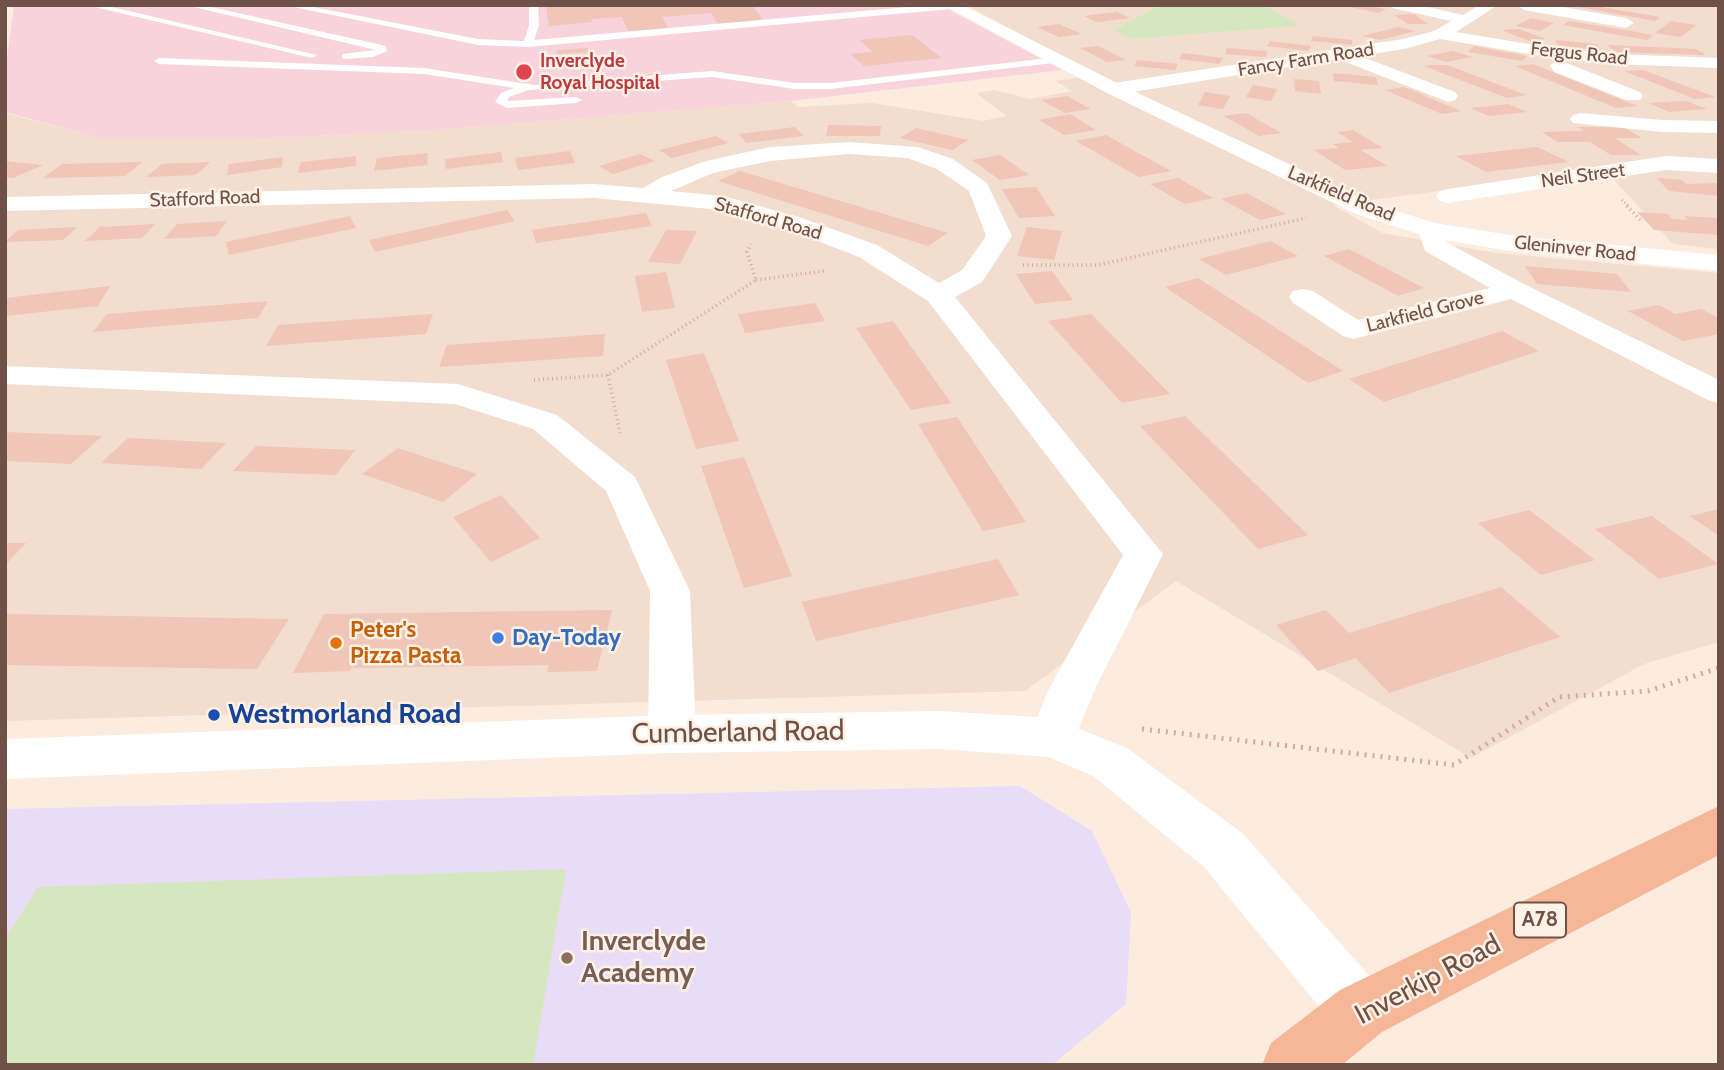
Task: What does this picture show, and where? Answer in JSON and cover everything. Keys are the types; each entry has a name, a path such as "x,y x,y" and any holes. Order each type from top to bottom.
{"highway":[{"name":"Inverkip Road","path":"1293,1065 1361,1011 1719,829"}],"street":[{"path":"1397,5 1466,20"},
{"name":"Fancy Farm Road","path":"1114,89 1404,44 1440,34 1491,5"},
{"path":"1524,5 1626,23"},
{"name":"Larkfield Road","path":"951,6 1114,89 1366,209 1431,230"},
{"name":"Fergus Road","path":"1440,34 1553,53 1624,60 1719,63"},
{"path":"1553,53 1560,68 1633,96"},
{"path":"1342,55 1448,96"},
{"path":"1580,119 1662,126 1719,127"},
{"path":"1662,126 1709,165"},
{"path":"649,194 670,182 706,168 770,154 849,148 910,152 945,164 979,188 999,236 972,276 938,295"},
{"name":"Neil Street","path":"1448,196 1666,163 1709,165"},
{"name":"Stafford Road","path":"5,204 527,190 649,194 723,203 790,222 868,251 938,295 1143,554 1073,687 1052,738"},
{"path":"1431,230 1434,246 1514,290 1719,393"},
{"name":"Gleninver Road","path":"1431,230 1516,244 1719,263"},
{"name":"Larkfield Grove","path":"1303,297 1353,330 1514,290"},
{"path":"5,375 458,394 545,422 622,485 670,591 672,734"},
{"name":"Cumberland Road","path":"5,759 672,734 940,730 1052,738 1110,762 1223,850 1361,1011"}],"lane":[{"path":"90,5 302,54 359,56 382,51 378,46 189,5"},
{"path":"288,5 478,43 528,44 864,16 951,6"},
{"path":"528,44 534,25 533,5"},
{"path":"851,5 864,16"},
{"path":"219,35 313,10"},
{"path":"159,61 424,71 525,88 689,75 737,76 795,86 830,86 1058,60"},
{"path":"713,87 737,76"},
{"path":"525,88 505,95 501,102 507,105 582,99"}],"path":[{"path":"1597,174 1676,258"},
{"path":"980,264 1098,265 1307,217"},
{"path":"756,280 747,252 754,239 790,222"},
{"path":"530,381 608,375 756,280 834,269"},
{"path":"1110,762 1143,728 1454,765 1559,697 1648,691 1719,668"}],"shaded area":[{"name":"Inverclyde Royal Hospital","path":"14,5 940,5 1062,70 790,101 435,130 251,139 104,139 5,112 5,75"},
{"path":"966,5 1160,5 1115,30 1132,39 1299,26 1265,5 1719,5 1719,249 1673,244 1604,169 1333,205 1382,233 1496,253 1719,273 1719,642 1644,664 1471,758 1176,581 1025,691 5,721 5,113 104,139 251,139 435,130 790,101 799,107 872,103 983,121 1006,116 976,93 994,90 1030,99 1072,91 1055,81 1098,75"},
{"name":"Inverclyde Academy","path":"1020,786 1092,831 1131,912 1126,1004 1052,1065 5,1065 5,809"}],"green space":[{"path":"1160,5 1265,5 1300,26 1132,39 1114,30"},
{"path":"566,869 533,1065 5,1065 5,939 38,887"}],"building":[{"path":"546,5 752,5 764,21 719,25 711,13 662,17 668,28 628,31 622,17 549,26"},
{"path":"1341,5 1363,5 1386,9 1379,13"},
{"path":"1568,5 1589,5 1660,17 1655,21"},
{"path":"1117,12 1130,18 1097,22 1084,16"},
{"path":"1414,14 1428,24 1408,24 1394,15"},
{"path":"1531,18 1554,23 1540,31 1516,26"},
{"path":"1569,21 1653,35 1647,40 1563,25"},
{"path":"1671,21 1696,25 1681,37 1655,33"},
{"path":"1059,24 1081,34 1059,37 1037,27"},
{"path":"1398,27 1415,31 1380,40 1363,36"},
{"path":"1519,29 1546,39 1529,41 1502,30"},
{"path":"912,35 942,58 864,66 850,54 873,52 859,40"},
{"path":"1313,36 1352,40 1352,45 1311,41"},
{"path":"1555,40 1597,44 1601,50 1559,46"},
{"path":"1270,41 1311,46 1308,51 1267,46"},
{"path":"1607,45 1696,49 1706,55 1616,52"},
{"path":"1098,46 1126,60 1107,62 1080,48"},
{"path":"1474,46 1527,56 1522,61 1468,52"},
{"path":"588,48 587,52 556,54 557,50"},
{"path":"1227,48 1267,51 1266,57 1225,54"},
{"path":"1453,51 1472,57 1446,62 1427,56"},
{"path":"1183,53 1223,58 1219,64 1179,59"},
{"path":"1137,60 1178,64 1175,70 1134,66"},
{"path":"1533,64 1637,106 1616,108 1515,66"},
{"path":"1447,65 1526,95 1507,98 1424,66"},
{"path":"1643,70 1715,97 1695,99 1624,71"},
{"path":"1333,73 1376,77 1378,85 1334,81"},
{"path":"1294,79 1319,81 1321,94 1295,91"},
{"path":"1253,85 1277,89 1271,101 1246,97"},
{"path":"1404,87 1461,111 1442,114 1385,90"},
{"path":"1205,92 1230,96 1223,109 1198,105"},
{"path":"1067,96 1091,109 1065,113 1041,100"},
{"path":"1686,101 1707,109 1669,112 1649,103"},
{"path":"1508,104 1527,112 1489,116 1471,108"},
{"path":"1246,113 1281,133 1259,136 1224,116"},
{"path":"1070,114 1096,130 1064,135 1039,120"},
{"path":"828,125 881,126 880,136 826,136"},
{"path":"795,127 803,136 746,143 739,134"},
{"path":"1577,127 1623,127 1642,138 1614,138 1641,155 1611,155 1590,142 1558,142 1542,132 1584,131"},
{"path":"916,128 968,140 952,150 900,138"},
{"path":"1353,130 1383,148 1361,150 1387,166 1345,170 1314,150 1339,148 1333,144 1353,142 1337,132"},
{"path":"1106,135 1171,171 1139,177 1076,141"},
{"path":"716,136 728,143 672,158 659,150"},
{"path":"1537,147 1569,162 1486,172 1456,156"},
{"path":"570,151 575,163 518,170 515,158"},
{"path":"501,152 503,162 446,169 445,159"},
{"path":"428,153 427,165 374,171 377,158"},
{"path":"640,154 655,161 613,174 599,166"},
{"path":"1000,155 1029,175 1000,180 972,160"},
{"path":"356,156 356,166 298,173 301,162"},
{"path":"283,157 282,167 227,175 229,164"},
{"path":"5,161 43,165 13,178 5,177"},
{"path":"142,162 125,176 43,178 62,164"},
{"path":"210,162 196,175 146,177 162,164"},
{"path":"740,171 948,233 928,246 718,181"},
{"path":"1178,178 1213,198 1185,204 1150,184"},
{"path":"1657,178 1682,180 1686,184 1719,183 1719,196 1669,191"},
{"path":"1036,187 1055,216 1019,218 1002,189"},
{"path":"1246,193 1286,214 1260,220 1221,199"},
{"path":"507,210 515,221 375,252 369,240"},
{"path":"1637,212 1668,214 1672,219 1688,220 1684,216 1719,218 1719,235 1654,230"},
{"path":"646,213 652,226 536,243 532,230"},
{"path":"350,216 356,228 229,255 226,242"},
{"path":"227,221 216,236 164,239 177,224"},
{"path":"155,224 142,238 85,241 100,227"},
{"path":"77,227 63,240 5,242 18,230"},
{"path":"1027,227 1062,231 1054,260 1017,256"},
{"path":"666,230 697,231 680,264 648,262"},
{"path":"1270,241 1298,256 1226,275 1199,259"},
{"path":"1349,249 1424,288 1398,296 1324,256"},
{"path":"1525,266 1617,274 1631,292 1537,284"},
{"path":"1052,271 1073,300 1035,304 1016,274"},
{"path":"666,272 675,308 642,312 635,276"},
{"path":"1198,278 1343,371 1308,383 1165,287"},
{"path":"110,286 98,306 5,316 5,298"},
{"path":"268,301 258,318 93,332 107,314"},
{"path":"815,303 825,321 745,333 738,314"},
{"path":"1659,305 1675,314 1701,309 1719,318 1719,334 1683,341 1628,311"},
{"path":"433,314 426,334 266,346 278,325"},
{"path":"1091,314 1170,394 1122,403 1048,321"},
{"path":"893,321 951,403 911,410 856,328"},
{"path":"1502,331 1539,351 1384,402 1349,379"},
{"path":"605,334 603,356 439,367 447,345"},
{"path":"704,353 739,441 696,449 666,360"},
{"path":"1185,416 1308,535 1258,549 1140,426"},
{"path":"957,417 1026,522 983,531 918,424"},
{"path":"5,432 102,436 71,464 5,461"},
{"path":"128,438 226,443 201,469 101,463"},
{"path":"256,446 355,450 336,475 233,471"},
{"path":"398,448 477,474 443,502 362,474"},
{"path":"744,457 792,576 744,588 701,466"},
{"path":"501,495 540,538 491,562 453,517"},
{"path":"1719,509 1719,536 1690,516"},
{"path":"1529,510 1595,560 1541,575 1478,523"},
{"path":"1652,516 1718,564 1659,579 1595,529"},
{"path":"5,543 26,543 5,565"},
{"path":"998,559 1019,595 816,641 802,602"},
{"path":"1501,587 1560,637 1389,693 1356,658 1318,671 1276,625 1326,610 1349,633"},
{"path":"612,610 597,671 547,672 549,665 353,668 362,646 350,671 293,673 324,614"},
{"path":"5,614 289,619 257,669 5,665"}],"place":[{"name":"Inverclyde Royal Hospital","path":"524,72"},
{"name":"Day-Today","path":"498,638"},
{"name":"Peter's Pizza Pasta","path":"336,643"},
{"name":"Westmorland Road","path":"214,715"},
{"name":"Inverclyde Academy","path":"567,958"}]}
